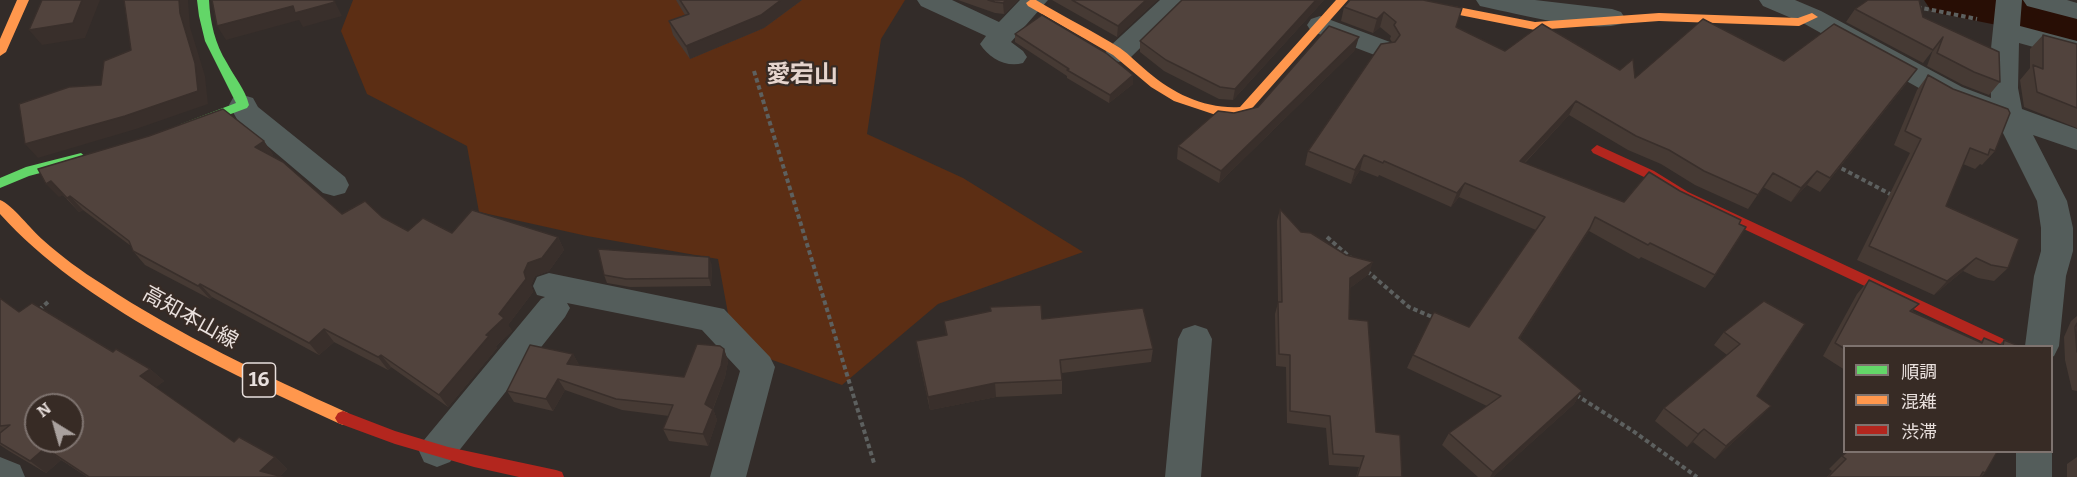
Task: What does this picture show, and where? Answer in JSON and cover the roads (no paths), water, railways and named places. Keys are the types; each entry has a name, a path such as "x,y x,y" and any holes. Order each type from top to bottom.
{"street":[{"path":"0,52 24,0"},
{"path":"202,0 205,23 221,62 242,96 243,105 248,114 334,185"},
{"path":"930,0 1008,45 1033,2 1054,18 1119,52 1150,80 1184,100 1219,112 1233,114 1243,111 1342,0"},
{"path":"1119,52 1176,0"},
{"path":"1404,0 1535,26 1659,17 1799,22 1812,17"},
{"path":"1489,0 1566,14 1624,19"},
{"path":"1772,0 1812,17 1952,94 2077,140"},
{"path":"2036,0 2077,11"},
{"path":"2042,345 2050,276 2067,255 2057,228 2052,201 2009,116 2005,102 2008,21 2077,50"},
{"path":"1320,25 1380,48"},
{"path":"170,132 243,105 278,108"},
{"path":"1597,150 1649,174 1683,195 2003,345"},
{"path":"0,183 26,172 94,154"},
{"name":"高知本山線","path":"0,205 22,233 71,274 198,348 293,398 372,430 437,452 509,471 556,477"},
{"path":"437,452 551,297 712,319 758,367 729,477"},
{"path":"1183,477 1195,339"},
{"path":"2034,453 2034,477"},
{"path":"0,473 7,477"}],"waterway":[{"path":"1951,0 2077,23"}],"district":[{"name":"愛宕山","path":"802,75"}]}
